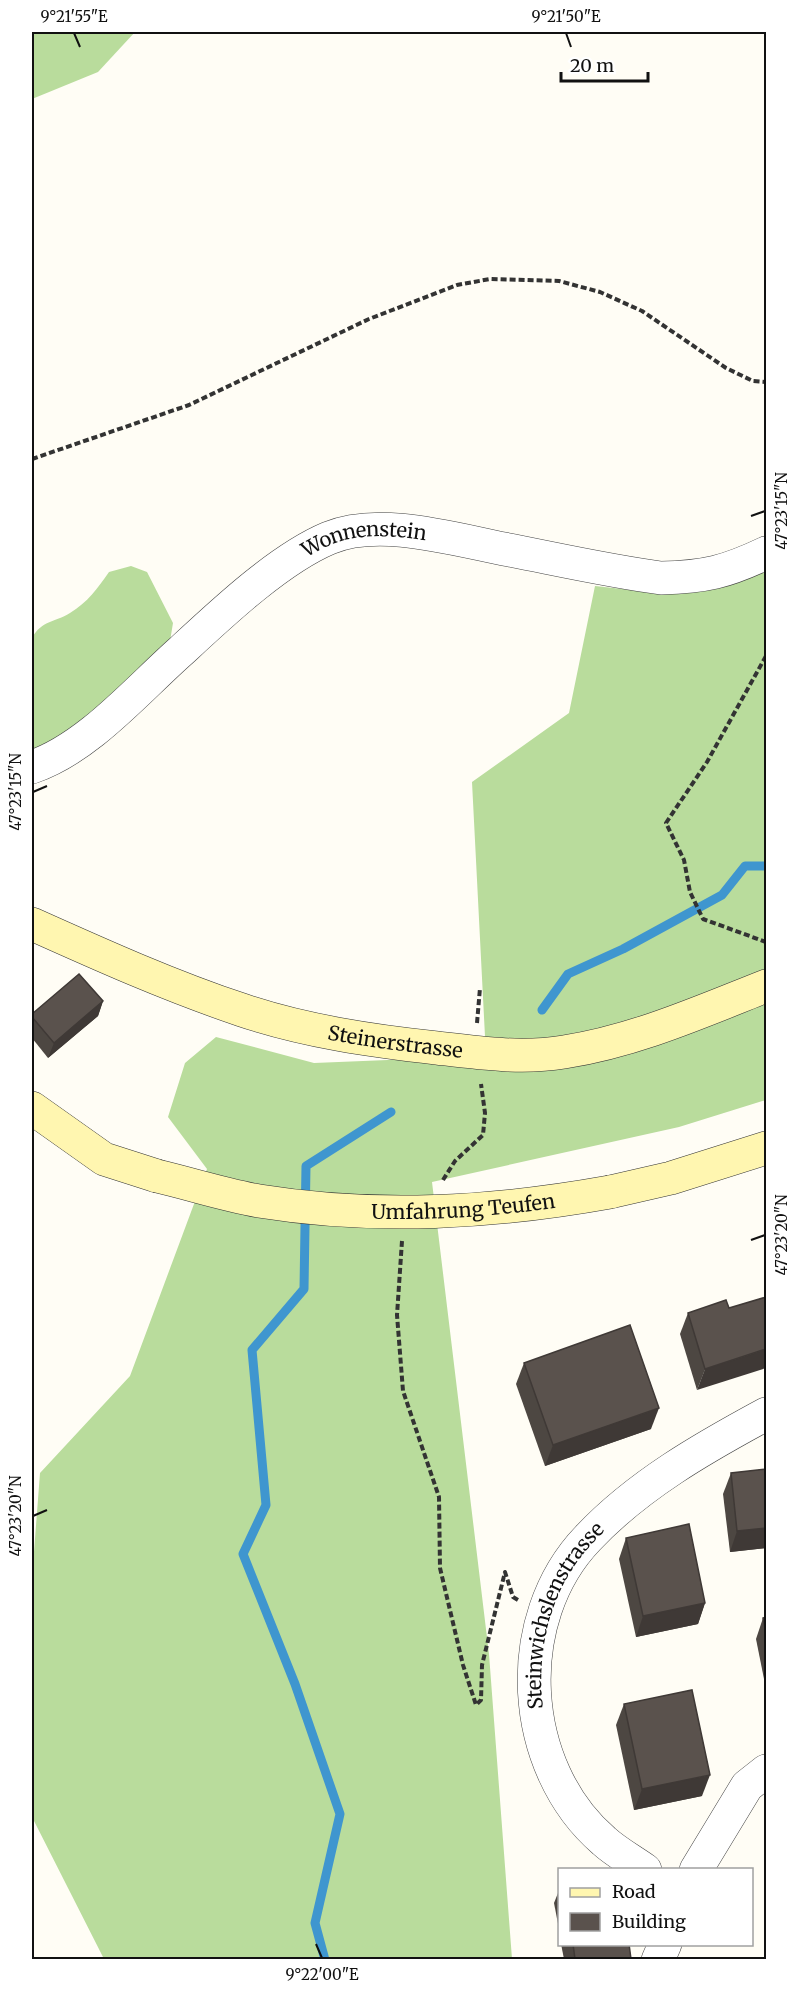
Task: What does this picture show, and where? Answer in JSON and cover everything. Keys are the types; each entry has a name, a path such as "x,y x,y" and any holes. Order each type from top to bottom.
{"main road":[{"name":"Steinerstrasse","path":"32,924 143,973 243,1010 327,1032 404,1045 476,1053 521,1055 562,1053 608,1044 667,1025 766,986"},
{"path":"32,1108 104,1159"},
{"path":"32,1132 104,1159"},
{"name":"Umfahrung Teufen","path":"104,1159 157,1176 258,1201 328,1209 406,1214 478,1211 545,1204 671,1178 766,1148"}],"street":[{"name":"Wonnenstein","path":"32,767 47,762 83,739 196,638 277,570 308,548 332,537 371,530 426,533 661,578 698,577 729,570 766,553"},
{"name":"Steinwichslenstrasse","path":"644,1868 603,1840 573,1804 547,1757 536,1713 532,1674 543,1612 562,1571 587,1538 630,1500 700,1450 766,1414"},
{"path":"697,1868 747,1786 766,1771"}],"path":[{"path":"32,459 189,405 369,319 457,285 490,279 559,281 600,292 642,311 726,368 753,381 766,382"},
{"path":"766,656 707,762 666,823 684,860 690,892 703,919 766,942"},
{"path":"439,1187 455,1161 483,1135 485,1113 476,1053"},
{"path":"403,1237 397,1315 403,1391 438,1497 440,1568 463,1665 476,1705 481,1700 482,1665 505,1572 513,1597 543,1612"}],"green space":[{"path":"32,32 135,32 98,72 32,99"},
{"path":"766,565 766,1100 679,1127 432,1182 489,1654 512,1959 104,1959 32,1817 32,1578 40,1473 130,1376 207,1169 168,1117 185,1063 216,1037 314,1063 486,1056 472,782 569,713 595,586 667,594"},
{"path":"131,566 147,572 173,623 170,641 86,722 32,757 32,638 44,625 64,616 87,600 109,572"}],"building":[{"path":"79,974 103,1001 54,1043 32,1017 32,1014"},
{"path":"766,1297 766,1349 705,1369 688,1313 726,1300 729,1308"},
{"path":"630,1325 659,1408 553,1445 524,1363"},
{"path":"766,1469 766,1528 737,1531 731,1473"},
{"path":"689,1524 705,1603 643,1616 626,1538"},
{"path":"766,1617 766,1633 763,1618"},
{"path":"692,1690 710,1775 642,1789 624,1704"},
{"path":"573,1946 629,1946 631,1959 575,1959"}],"waterway":[{"path":"542,1010 568,974 623,949 722,895 745,866 766,866"},
{"path":"325,1960 315,1923 340,1814 295,1684 243,1554 266,1505 252,1350 304,1289 306,1166 391,1112"}]}
